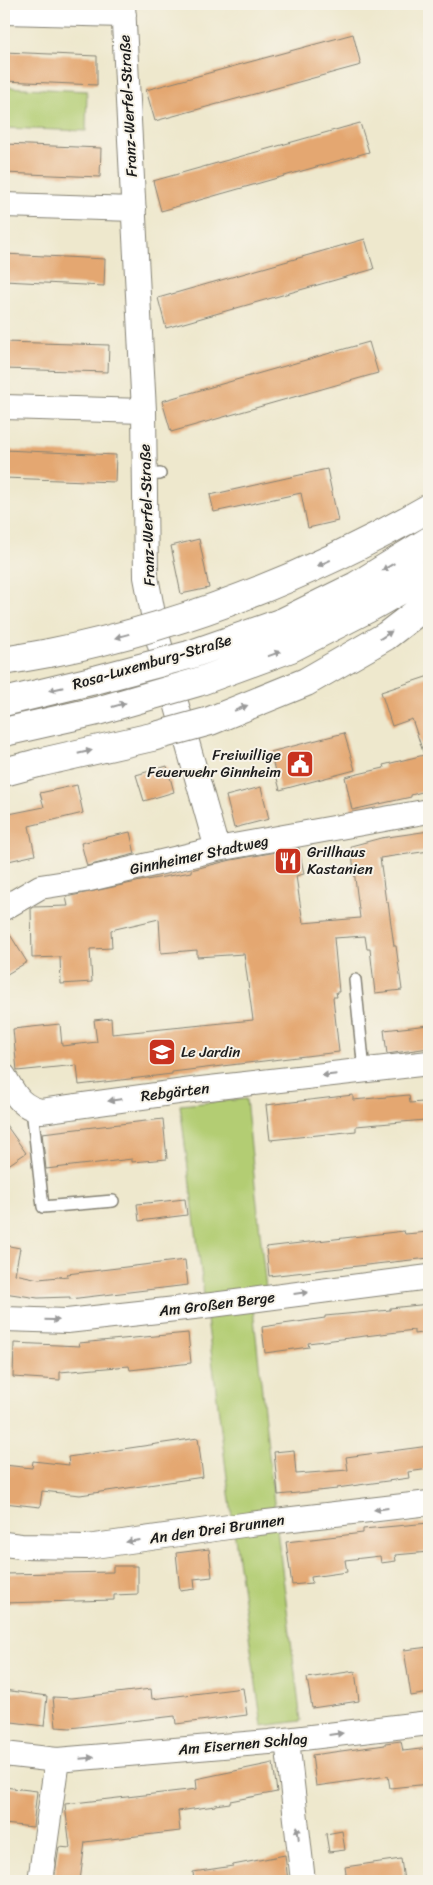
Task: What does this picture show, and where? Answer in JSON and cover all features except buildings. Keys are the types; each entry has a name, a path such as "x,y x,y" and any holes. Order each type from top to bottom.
{"highway":[{"path":"10,660 106,641 182,619 256,593 332,559 429,508"},
{"name":"Rosa-Luxemburg-Straße","path":"4,702 189,655 282,622 356,586 429,541"},
{"name":"Rosa-Luxemburg-Straße","path":"4,732 106,709 198,682 284,651 367,609 429,574"},
{"path":"4,772 210,722 306,682 386,636 429,603"}],"street":[{"path":"4,12 123,9"},
{"name":"Franz-Werfel-Straße","path":"123,9 144,411 152,475 146,576 158,635 218,849"},
{"path":"4,205 134,209"},
{"path":"4,407 144,411"},
{"name":"Ginnheimer Stadtweg","path":"4,908 40,888 85,880 218,849 429,811"},
{"name":"Rebgärten","path":"32,1109 42,1111 192,1090 429,1064"},
{"path":"4,1076 23,1104 32,1109"},
{"name":"Am Großen Berge","path":"4,1319 67,1320 212,1305 429,1277"},
{"name":"An den Drei Brunnen","path":"4,1544 87,1547 250,1524 429,1503"},
{"name":"Am Eisernen Schlag","path":"4,1754 57,1760 287,1740 429,1724"},
{"path":"287,1740 303,1881"},
{"path":"40,1881 57,1760"}],"lane":[{"path":"355,980 364,1071"},
{"path":"32,1109 43,1206 113,1201"}],"green space":[{"path":"4,87 87,91 86,131 4,128"},
{"path":"246,1099 266,1289 251,1290 276,1521 301,1721 262,1726 232,1517 180,1105"}],"place":[{"name":"Freiwillige Feuerwehr Ginnheim","path":"300,764"},
{"name":"Grillhaus Kastanien","path":"288,861"},
{"name":"Le Jardin","path":"162,1052"}]}
